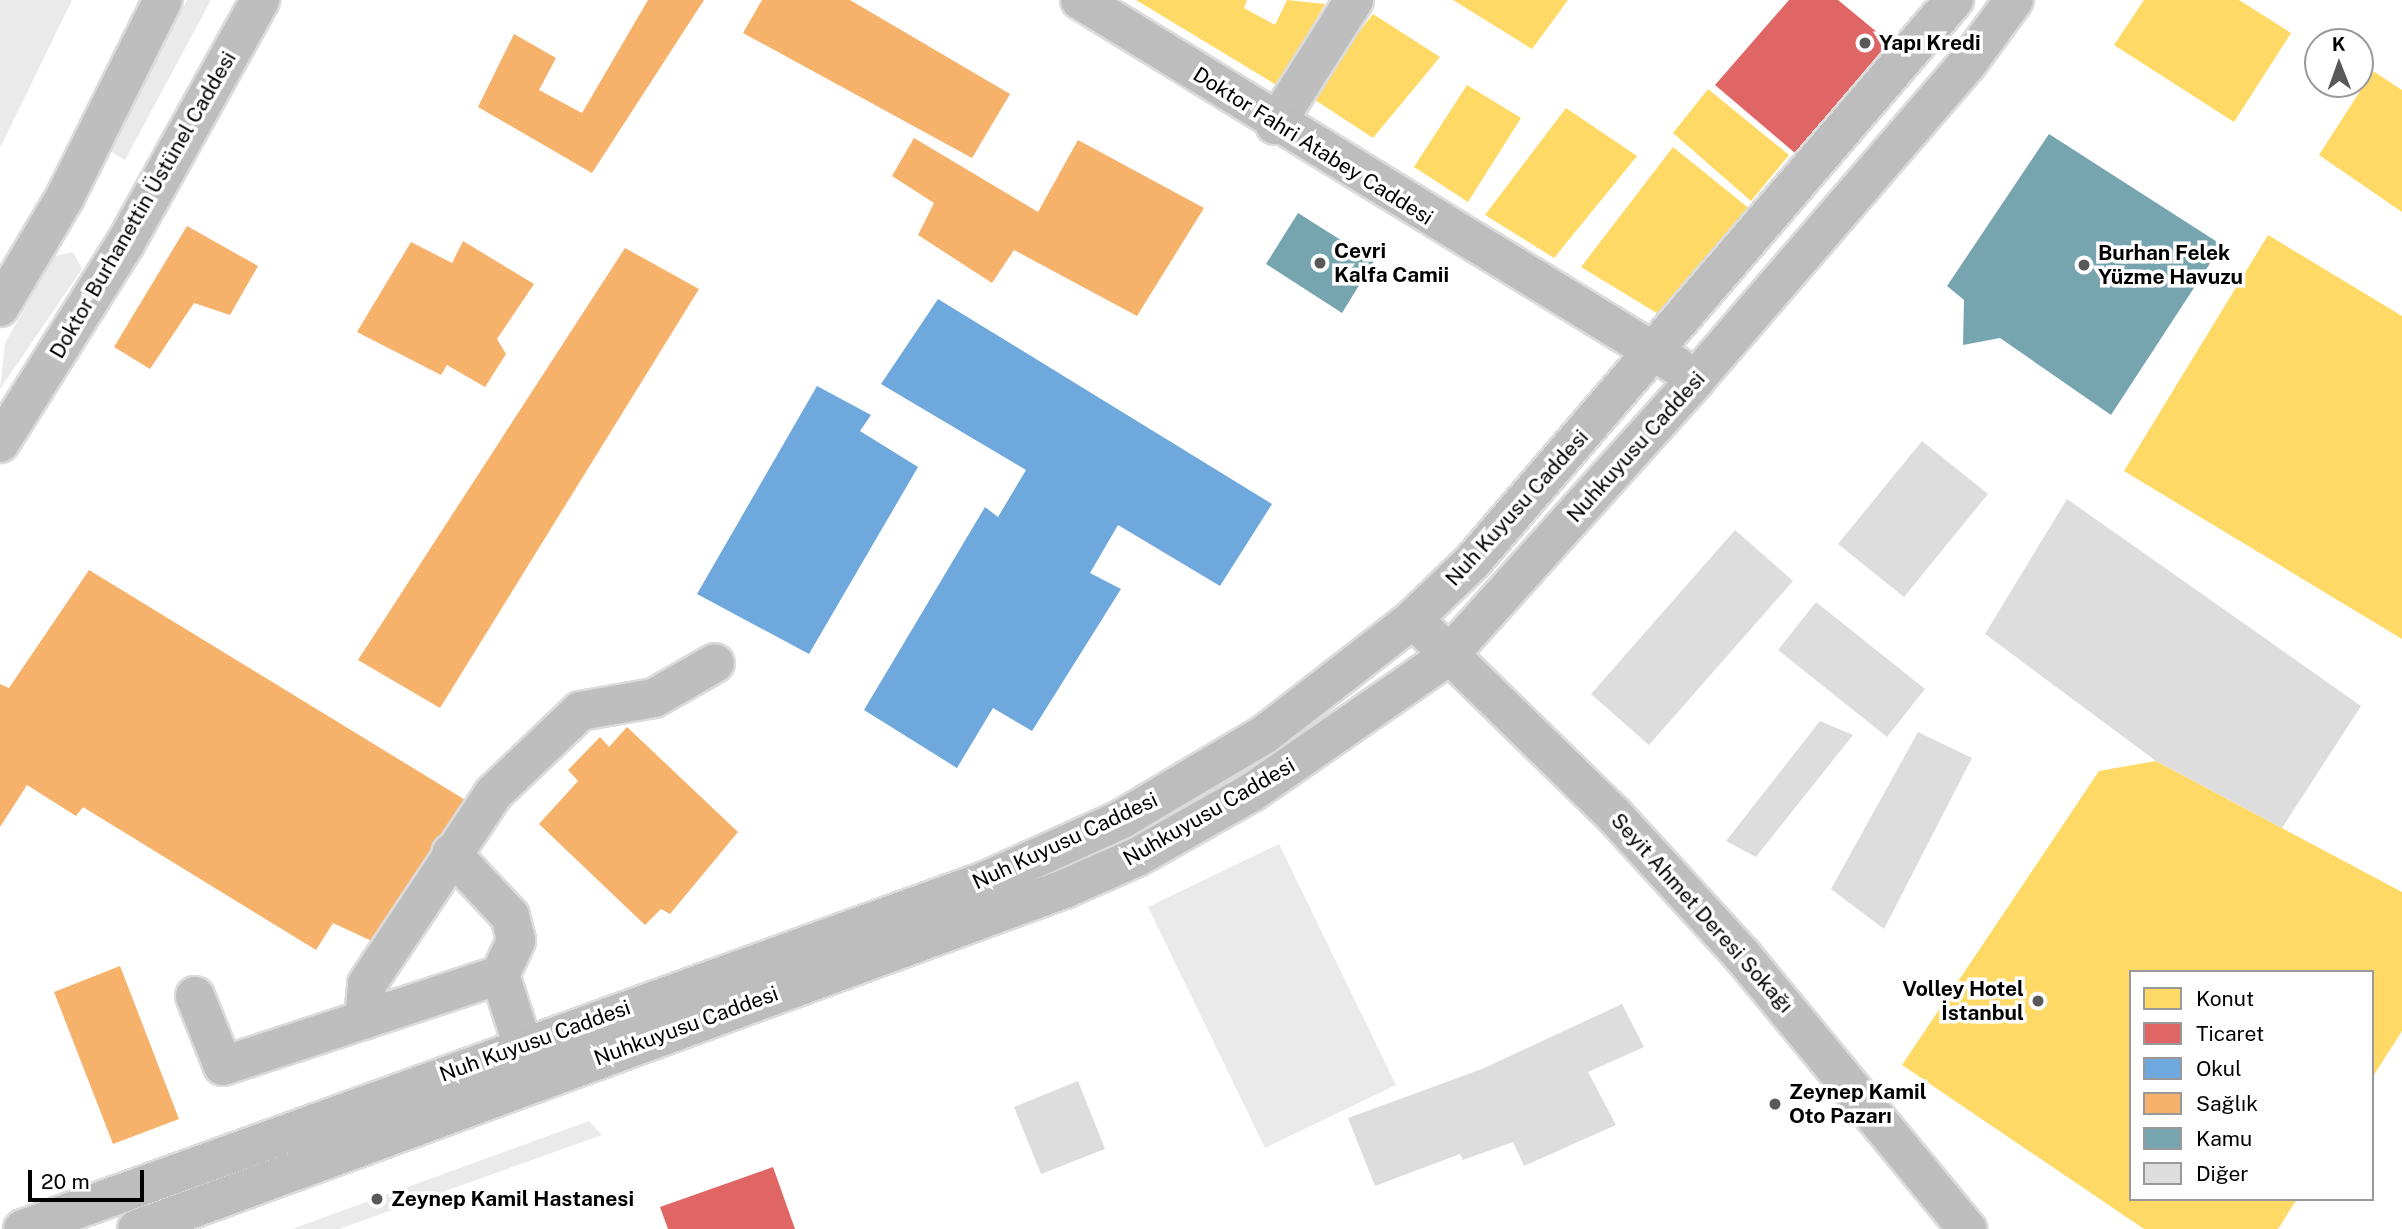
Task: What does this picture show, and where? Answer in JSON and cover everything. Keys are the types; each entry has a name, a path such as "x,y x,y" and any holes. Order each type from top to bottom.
{"main road":[{"name":"Doktor Fahri Atabey Caddesi","path":"1080,0 1275,125 1657,353 1696,379"},
{"name":"Nuh Kuyusu Caddesi","path":"23,1229 985,881 1122,819 1265,734 1413,620 1473,561 1657,353 1954,0"},
{"name":"Nuhkuyusu Caddesi","path":"136,1229 1137,858 1252,792 1447,657 1696,379 1967,64 2014,0"}],"street":[{"path":"0,306 65,197 163,0"},
{"name":"Doktor Burhanettin Üstünel Caddesi","path":"0,443 125,244 260,0"},
{"path":"1275,125 1354,0"},
{"name":"Seyit Ahmet Deresi Sokağı","path":"1413,620 1447,657 1614,814 1678,884 1881,1117 1967,1229"},
{"path":"364,1020 367,984 451,853 494,793 580,711 654,698 715,663"},
{"path":"195,996 223,1066 500,975 514,953 510,916 451,853"},
{"path":"500,975 523,1046"}],"shaded area":[{"path":"0,0 72,0 0,148"},
{"path":"187,0 211,0 125,160 108,150"},
{"path":"73,252 82,269 0,389 5,343 55,256"},
{"path":"1279,844 1396,1085 1265,1148 1148,907"},
{"path":"589,1121 602,1135 339,1229 292,1229"}],"building: Konut":[{"path":"1136,0 1247,0 1244,8 1275,25 1287,0 1325,4 1278,86"},
{"path":"1453,0 1568,0 1532,49"},
{"path":"2144,0 2239,0 2291,33 2234,122 2114,45"},
{"path":"1373,14 1440,57 1373,138 1309,96"},
{"path":"2374,72 2402,90 2402,212 2319,155 2356,98 2374,98"},
{"path":"1467,85 1521,118 1468,202 1414,167"},
{"path":"1708,89 1789,155 1751,201 1673,133"},
{"path":"1566,108 1637,156 1554,258 1485,215"},
{"path":"1673,147 1751,210 1660,315 1581,267"},
{"path":"2268,235 2402,316 2402,639 2124,471"},
{"name":"Volley Hotel İstanbul","path":"2156,761 2402,892 2402,1031 2374,1075 2374,970 2129,970 2129,1201 2296,1201 2278,1229 2144,1229 1902,1065 2099,771"}],"building: Ticaret":[{"path":"1789,0 1838,0 1889,42 1795,153 1715,85"},
{"path":"773,1167 795,1229 668,1229 660,1207"}],"building: Okul":[{"path":"938,299 1272,504 1220,586 1118,525 1090,573 1121,589 1032,731 993,708 957,768 864,710 985,507 998,517 1026,470 881,384"},
{"path":"817,386 871,415 860,431 918,467 809,654 697,594"}],"building: Sağlık":[{"path":"648,0 704,0 592,173 478,107 514,34 556,58 539,90 582,113"},
{"path":"762,0 850,0 1010,94 972,158 743,33"},
{"path":"914,138 1038,212 1078,140 1204,208 1137,316 1014,250 992,283 918,235 934,203 892,176"},
{"path":"187,226 258,266 230,315 194,303 150,369 114,347"},
{"path":"463,241 534,284 497,339 506,354 485,387 447,365 441,375 357,332 411,242 452,263"},
{"path":"625,248 699,289 440,708 358,660"},
{"path":"89,570 467,801 376,943 333,923 316,950 83,807 76,816 27,785 0,827 0,684 9,688"},
{"path":"627,727 738,832 670,914 661,909 645,925 539,824 578,781 568,770 600,737 609,747"},
{"path":"120,966 179,1119 113,1144 54,992"}],"building: Kamu":[{"name":"Burhan Felek Yüzme Havuzu","path":"2049,134 2222,245 2111,415 2000,338 1963,345 1964,300 1947,286"},
{"name":"Cevri Kalfa Camii","path":"1298,213 1374,261 1342,313 1266,264"}],"building: Diğer":[{"path":"1922,441 1988,494 1904,597 1838,544"},
{"path":"2067,499 2361,706 2282,828 2156,761 1985,634"},
{"path":"1735,530 1793,581 1649,745 1591,694"},
{"path":"1816,602 1925,689 1887,737 1778,650"},
{"path":"1820,721 1853,735 1756,857 1726,841"},
{"path":"1918,732 1972,758 1884,929 1831,889"},
{"path":"1622,1004 1644,1047 1588,1072 1616,1125 1524,1166 1513,1142 1463,1160 1460,1154 1375,1186 1348,1118 1482,1069"},
{"path":"1078,1081 1105,1149 1041,1174 1014,1107"}],"place":[{"name":"Yapı Kredi","path":"1865,43"},
{"name":"Cevri Kalfa Camii","path":"1320,263"},
{"name":"Burhan Felek Yüzme Havuzu","path":"2084,265"},
{"name":"Volley Hotel İstanbul","path":"2038,1001"},
{"name":"Zeynep Kamil Oto Pazarı","path":"1775,1104"},
{"name":"Zeynep Kamil Hastanesi","path":"377,1199"}]}
